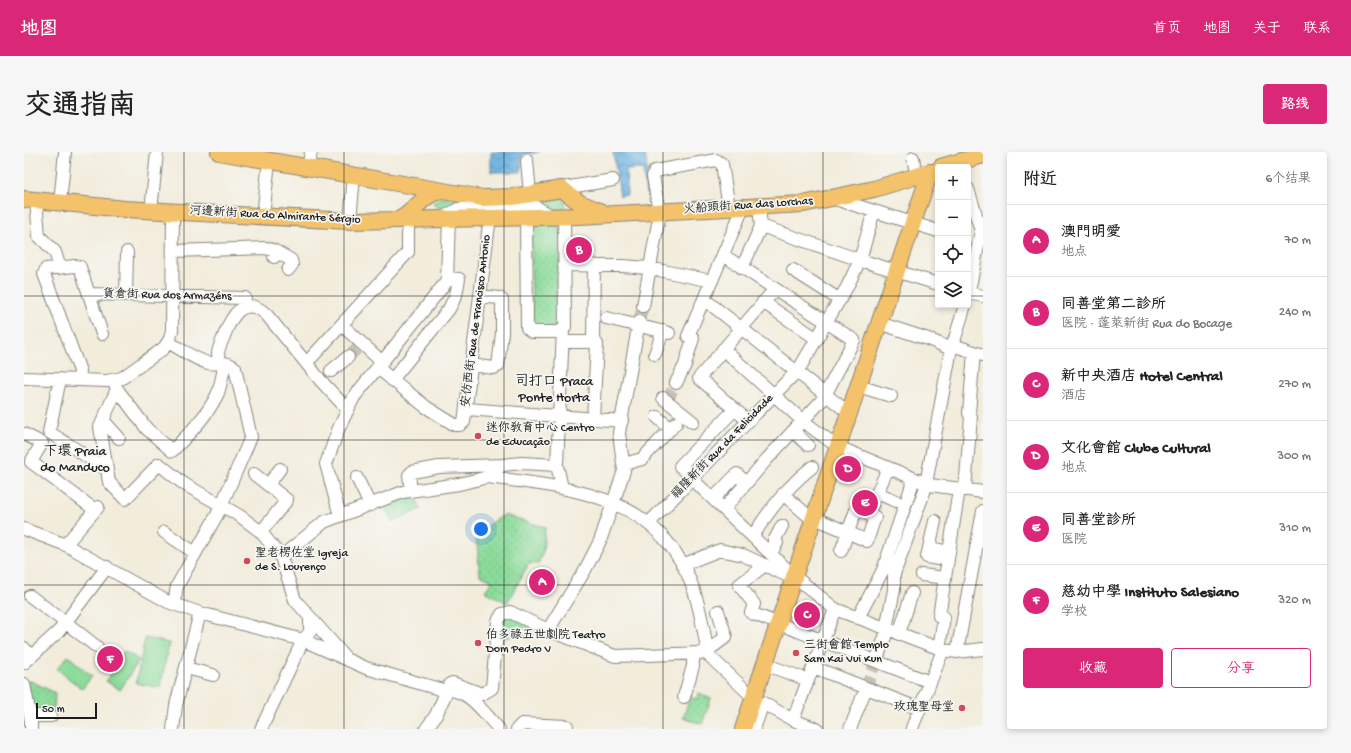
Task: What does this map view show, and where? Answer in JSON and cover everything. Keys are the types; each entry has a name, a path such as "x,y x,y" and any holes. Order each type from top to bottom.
{"main road":[{"path":"220,152 267,158 309,160 354,175 484,198 562,192 592,209 616,214"},
{"name":"火船頭街 Rua das Lorchas","path":"526,216 616,214 803,204 832,198 929,172 983,155"},
{"path":"966,164 983,159"},
{"path":"750,724 753,697 897,271 927,224 929,172"},
{"path":"927,224 916,198 929,172"},
{"path":"441,191 430,198 428,207 432,215 445,219"},
{"path":"403,220 427,196 441,191"},
{"path":"558,216 570,208 570,199 562,192"},
{"name":"河邊新街 Rua do Almirante Sérgio","path":"30,200 151,211 350,221 526,216"}],"street":[{"path":"60,203 65,152"},
{"path":"151,211 157,152"},
{"path":"263,216 267,158"},
{"path":"913,158 929,172"},
{"path":"642,306 659,212 653,176 655,171 716,160 722,164 744,207 761,226 860,260 935,283"},
{"path":"527,161 530,194"},
{"path":"350,221 354,175"},
{"path":"562,192 613,180"},
{"path":"832,198 874,211 927,224"},
{"path":"971,198 981,231 977,243 971,279"},
{"path":"30,200 39,236 55,252 60,268"},
{"path":"340,516 326,464 338,430 354,397 447,278 445,219 458,209 536,207 558,216 564,265 565,327 563,336 557,465 562,488"},
{"path":"676,384 685,365 693,338 688,336 744,207"},
{"name":"福隆新街 Rua da Felicidade","path":"649,523 797,372 840,300 860,260 874,211"},
{"path":"173,212 172,330 168,342 162,350 116,385 104,420 100,427 110,486 125,500 159,464 184,484 240,516 261,532 281,557 293,595 310,618 347,660"},
{"path":"526,216 527,328 532,332 559,332 563,336 593,342 597,345 594,419"},
{"name":"安仿西街 Rua de Francisco Antonio","path":"392,380 426,407 455,425 463,424 466,420 490,217"},
{"path":"312,357 408,252 403,220"},
{"path":"742,268 761,226"},
{"path":"173,251 265,248 274,254 291,260 292,265 288,270"},
{"path":"121,296 127,252"},
{"path":"723,255 854,340 826,395 746,483 724,510"},
{"path":"564,265 650,268 712,281"},
{"path":"593,342 594,265"},
{"path":"79,380 80,371 44,274 47,268 80,267 102,334"},
{"path":"793,270 840,300"},
{"path":"342,324 392,380 449,309 456,295 459,279 447,278"},
{"path":"748,421 699,378 775,289"},
{"name":"貨倉街 Rua dos Armazéns","path":"89,294 245,298"},
{"path":"472,365 494,368 498,366 502,333 502,300 499,298 480,296"},
{"path":"971,297 983,296"},
{"path":"704,298 849,413"},
{"path":"764,302 817,339"},
{"path":"24,378 79,380 116,385 147,429 172,451 190,434 213,402 218,392 223,363 218,357 218,350 232,316 243,308 257,308 266,314 320,381 348,410"},
{"path":"891,630 894,574 926,484 952,347 964,308"},
{"path":"606,318 639,324 666,332 655,354"},
{"path":"880,323 952,347 978,353 969,414 972,417 962,489 940,550"},
{"path":"548,630 585,570 600,541 624,471 619,436 639,324"},
{"path":"168,342 204,362 232,365 237,371 251,435 221,506 178,584 176,598 172,603"},
{"path":"723,349 803,421 838,448 926,484 983,492"},
{"path":"331,372 348,357"},
{"path":"60,380 49,432 106,469"},
{"path":"858,386 891,396"},
{"path":"663,398 681,422"},
{"path":"467,409 622,421"},
{"path":"735,409 680,466 724,510 771,553 794,577 835,609 941,649 957,652 983,649"},
{"path":"657,417 681,422"},
{"path":"104,420 119,438"},
{"path":"624,464 642,459 681,422"},
{"path":"793,431 808,445"},
{"path":"24,434 40,442 31,462 97,508 66,545"},
{"path":"411,491 409,475 412,472 439,467 522,463 557,465"},
{"path":"488,477 502,465"},
{"path":"746,556 783,494 798,478 812,467"},
{"path":"783,494 813,519 867,541 877,493 888,468"},
{"path":"268,485 280,469"},
{"path":"254,474 287,500 261,532"},
{"path":"713,499 737,474 746,483"},
{"path":"281,557 318,525 370,504 411,491 459,484 488,477 562,488 613,502 638,515 649,523 670,544 693,588 706,652 753,697"},
{"path":"357,478 370,504"},
{"path":"858,618 883,570 914,478"},
{"path":"877,493 896,501"},
{"path":"841,551 856,510 871,516"},
{"path":"957,652 983,511"},
{"path":"913,729 941,649 944,617 939,616 945,578 935,521"},
{"path":"771,553 777,544 774,541 782,526"},
{"path":"24,529 66,545 172,603 200,613 303,640 371,670 443,690 452,689 468,696 499,729"},
{"path":"164,532 196,553"},
{"path":"682,565 716,550 746,556 794,577"},
{"path":"765,565 739,585 754,604 751,613 930,682"},
{"path":"25,655 65,622 107,568"},
{"path":"922,575 945,578"},
{"path":"178,584 177,592 181,598 226,620"},
{"path":"876,661 891,630 912,594"},
{"path":"30,596 97,647"},
{"path":"793,720 835,609"},
{"path":"426,729 436,715 450,684 453,683 482,694 490,691 494,684 498,621 502,614 514,612 548,630 615,656 706,652 726,637 718,611"},
{"path":"173,729 176,705 200,613"},
{"path":"261,729 303,640 310,632 310,618"},
{"path":"684,697 693,666 693,653"},
{"path":"764,664 808,680"},
{"path":"813,667 920,709"},
{"path":"186,668 213,675"},
{"path":"24,684 30,716 30,729"},
{"path":"850,729 866,688"},
{"path":"750,724 763,703 793,720 817,729"},
{"path":"30,716 51,716"},
{"path":"517,729 522,724 567,726"}],"green space":[{"path":"563,197 566,206 560,211 463,201 447,210 437,207 433,203 439,198"},
{"path":"536,224 557,224 560,228 560,321 555,327 535,327 532,321 531,227"},
{"path":"414,494 421,509 392,522 385,507"},
{"path":"504,515 545,527 543,551 538,564 529,563 507,603 485,591 492,581 480,575 477,545 474,534"},
{"path":"507,615 546,632 499,638 500,622"},
{"path":"145,638 169,643 160,688 136,683"},
{"path":"124,651 139,660 120,690 106,681"},
{"path":"68,656 92,676 82,689 57,669"},
{"path":"31,681 55,693 54,714 31,714 25,682"},
{"path":"699,693 711,698 702,724 683,718 690,697 697,699"}],"water":[{"path":"491,152 539,152 522,155 521,172 491,172"},
{"path":"613,152 645,152 650,193 646,194 643,169 626,170 627,195 620,196"}],"tunnel":[{"path":"639,322 643,306"},
{"path":"348,357 362,344"},
{"path":"667,401 676,383"},
{"path":"866,688 876,661"}],"place":[{"name":"同善堂第二診所","path":"579,250"},
{"name":"迷你教育中心 Centro de Educação","path":"478,436"},
{"name":"文化會館 Clube Cultural","path":"848,469"},
{"name":"同善堂診所","path":"865,503"},
{"name":"聖老楞佐堂 Igreja de S. Lourenço","path":"247,561"},
{"name":"澳門明愛","path":"542,582"},
{"name":"新中央酒店 Hotel Central","path":"807,615"},
{"name":"伯多祿五世劇院 Teatro Dom Pedro V","path":"478,643"},
{"name":"三街會館 Templo Sam Kai Vui Kun","path":"796,653"},
{"name":"慈幼中學 Instituto Salesiano","path":"110,659"},
{"name":"玫瑰聖母堂","path":"962,708"}],"district":[{"name":"司打口 Praca Ponte Horta","path":"554,390"},
{"name":"下環 Praia do Manduco","path":"75,460"}]}
